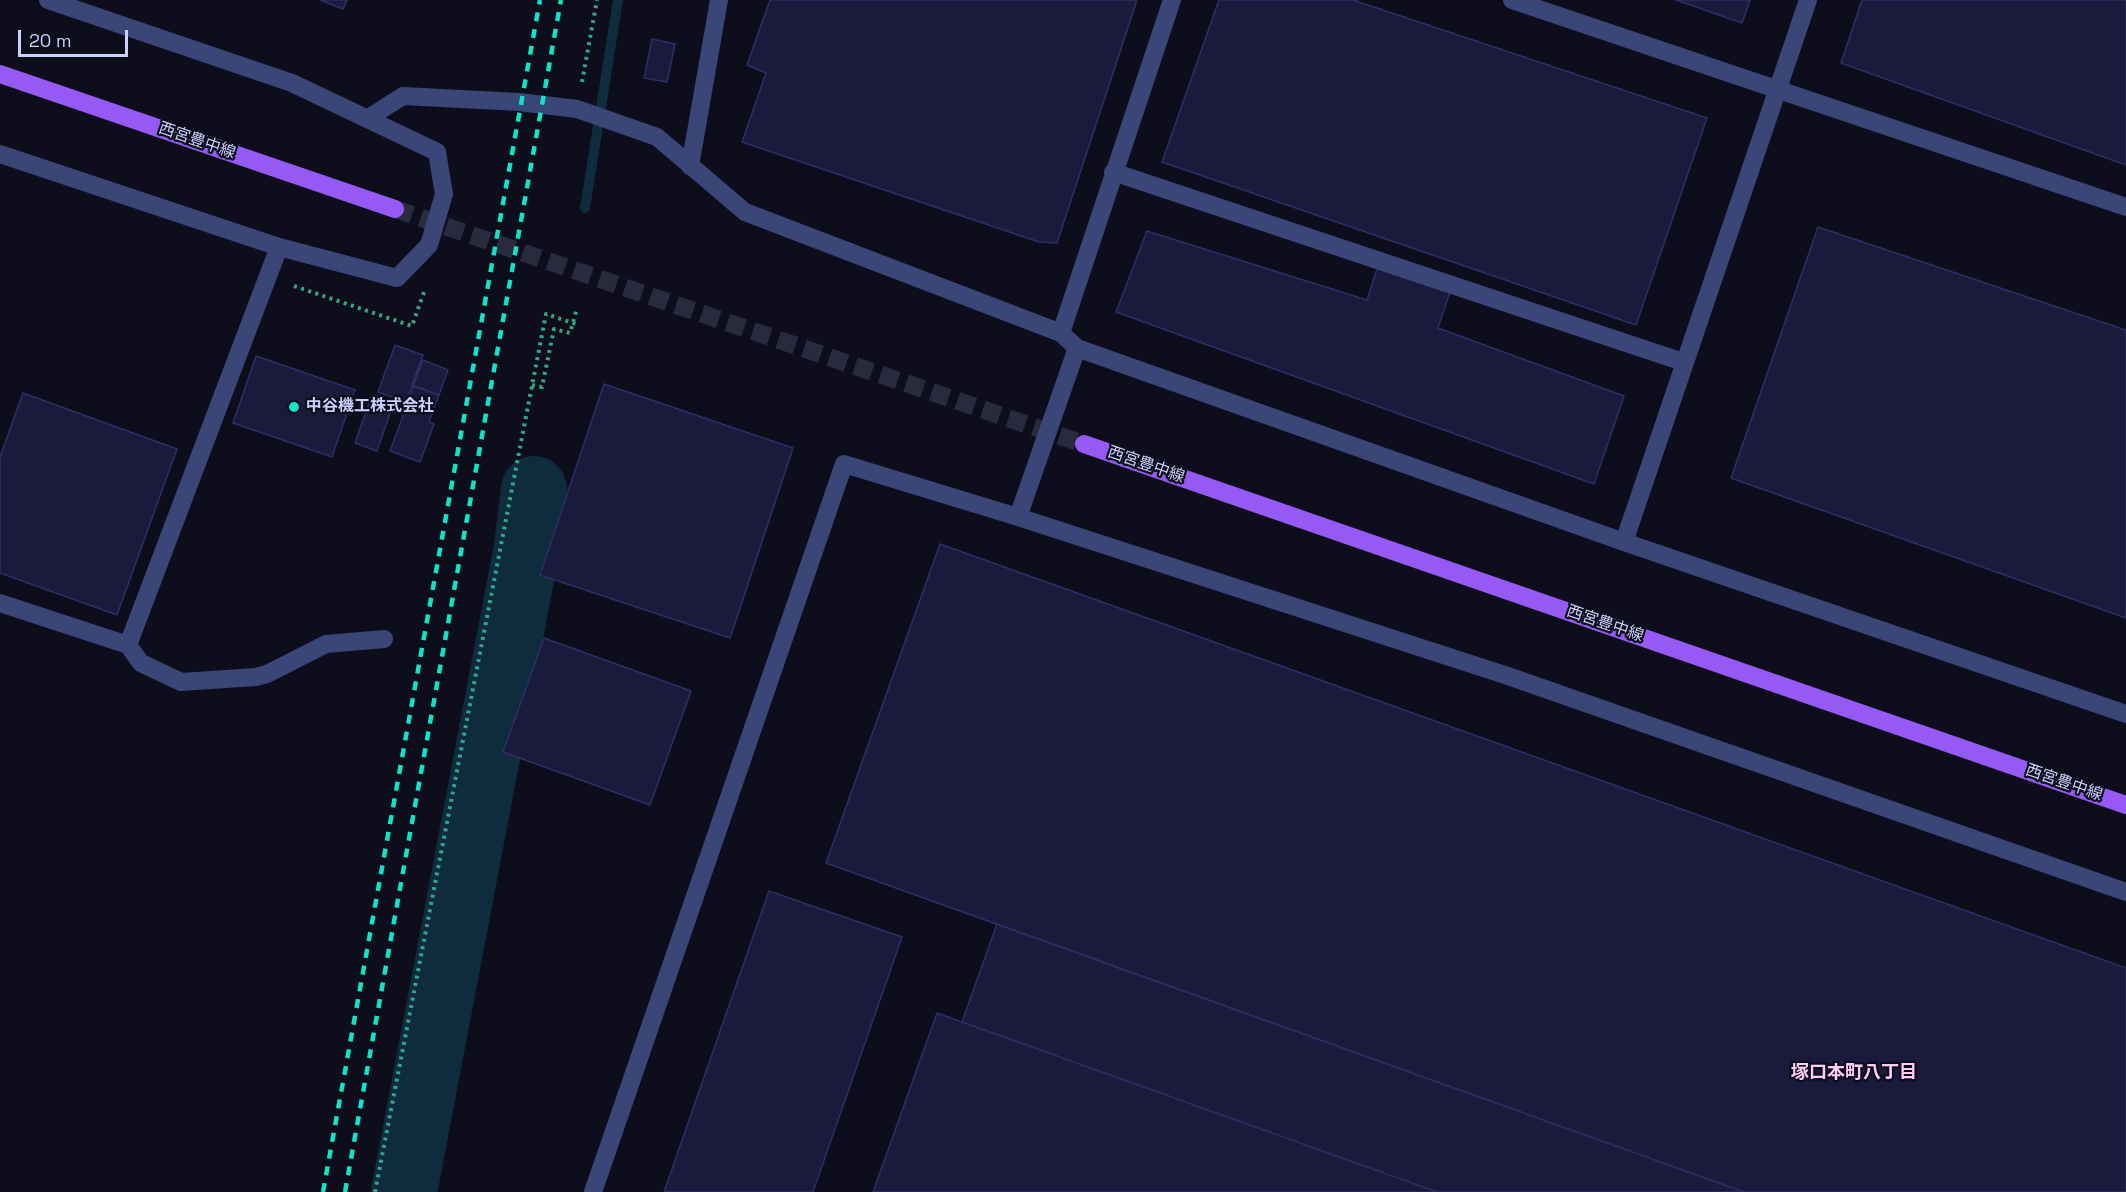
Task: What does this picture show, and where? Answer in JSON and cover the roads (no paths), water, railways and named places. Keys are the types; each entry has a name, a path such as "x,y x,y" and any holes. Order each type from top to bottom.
{"main road":[{"name":"西宮豊中線","path":"0,74 395,209"},
{"name":"西宮豊中線","path":"1084,444 2126,805"}],"street":[{"path":"0,154 279,247 398,278 429,245 444,194 437,152 292,83 48,0"},
{"path":"690,166 719,0"},
{"path":"1061,333 1172,0"},
{"path":"1512,0 2126,207"},
{"path":"1624,542 1683,362 1808,0"},
{"path":"367,119 403,96 519,102 577,109 657,138 745,212 1061,333 1077,348 1624,542 2126,714"},
{"path":"1113,172 1683,362"},
{"path":"128,645 279,247"},
{"path":"1018,517 1077,348"},
{"path":"593,1192 844,464 1018,517 1508,676 2126,892"},
{"path":"0,603 128,645 141,663 181,682 256,677 267,674 326,644 384,639"}],"waterway":[{"path":"585,208 618,0"},
{"path":"404,1192 527,547 534,489"}],"tunnel":[{"path":"395,209 1084,444"}],"railway":[{"path":"323,1192 540,0"},
{"path":"345,1192 561,0"}],"place":[{"name":"中谷機工株式会社","path":"294,407"}],"district":[{"name":"塚口本町八丁目","path":"1854,1073"}]}
